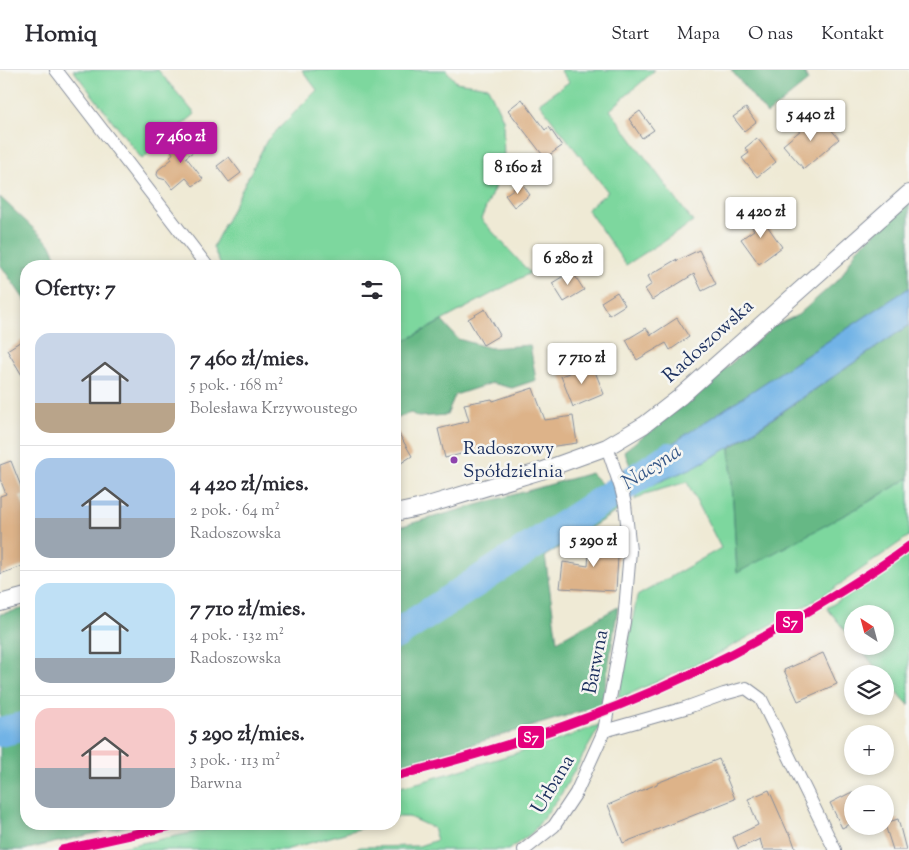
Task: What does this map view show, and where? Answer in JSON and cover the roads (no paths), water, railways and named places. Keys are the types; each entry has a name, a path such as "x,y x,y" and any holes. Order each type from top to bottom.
{"street":[{"path":"56,70 201,260"},
{"name":"Radoszowska","path":"401,512 541,471 607,448 644,425 680,398 909,193"},
{"name":"Barwna","path":"604,731 624,622 630,551 625,504 607,448"},
{"path":"0,603 20,598"},
{"path":"604,731 746,688 761,699 835,850"},
{"name":"Urbana","path":"524,850 554,826 576,793 604,731"}],"water":[{"path":"909,288 909,325 730,447 692,468 637,491 632,470"}],"waterway":[{"name":"Nacyna","path":"401,631 669,457"},
{"name":"Nacyna","path":"0,732 20,727"}],"place":[{"name":"Radoszowy Spółdzielnia","path":"454,460"}]}
